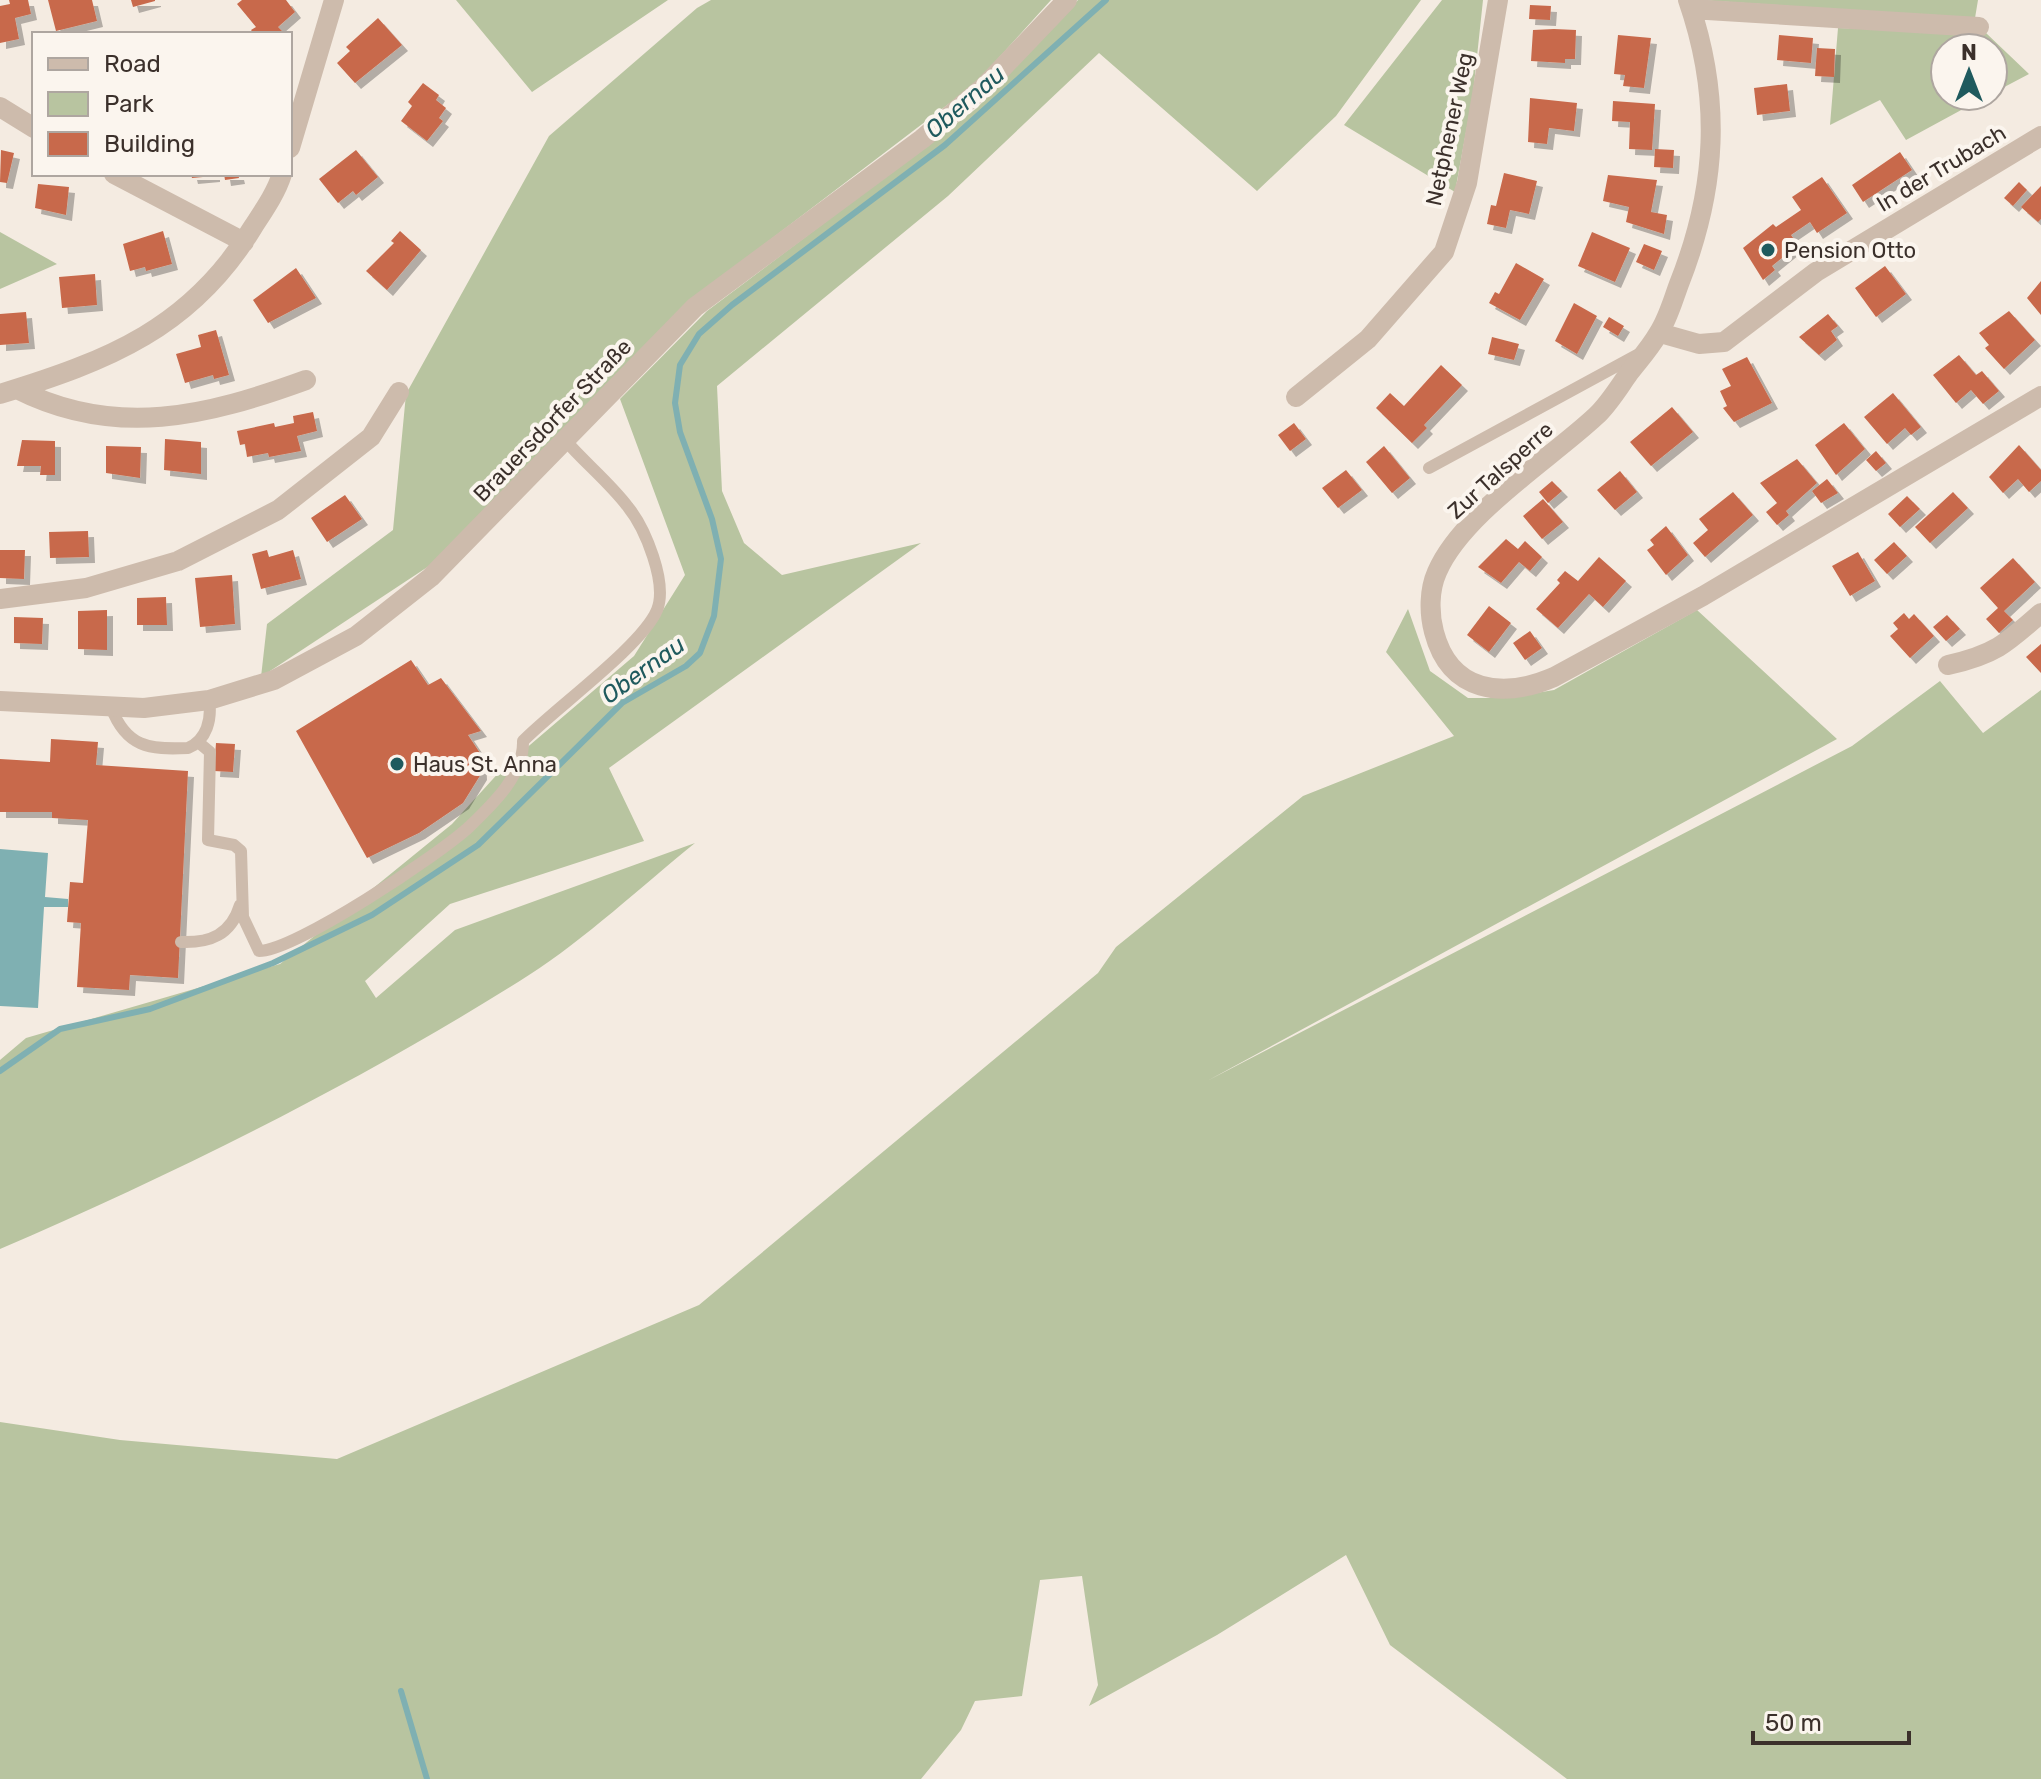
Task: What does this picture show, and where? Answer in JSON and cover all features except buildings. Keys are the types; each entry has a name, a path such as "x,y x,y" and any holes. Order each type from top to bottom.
{"street":[{"path":"292,141 334,0"},
{"name":"Brauersdorfer Straße","path":"0,701 111,707 175,706 209,700 274,680 328,654 399,606 494,515 695,307 922,139 984,87 1067,0"},
{"name":"Netphener Weg","path":"1296,397 1368,339 1444,252 1467,183 1498,0"},
{"path":"1690,5 1979,27"},
{"name":"Zur Talsperre","path":"1690,5 1708,89 1711,129 1708,191 1692,250 1660,333 1599,414 1488,508 1452,547 1437,572 1431,618 1444,659 1468,682 1502,690 1534,686 1703,596 2041,396"},
{"path":"0,107 32,127"},
{"name":"In der Trubach","path":"1660,333 1699,344 1724,342 1816,272 2041,136"},
{"path":"118,176 244,242"},
{"path":"8,392 117,350 161,327 199,299 244,242 281,176"},
{"path":"8,392 69,411 144,419 189,415 234,406 306,380"},
{"path":"0,599 86,588 178,561 278,510 371,437 399,392"},
{"path":"1948,665 1984,657 2009,642 2041,613"}],"lane":[{"path":"1429,468 1647,349"},
{"path":"198,742 210,752 208,840 238,846 241,851 241,902 256,948 265,951 318,927 467,828 509,783 523,757 523,741 635,639 658,609 658,573 651,549 629,507 565,440"},
{"path":"111,707 124,734 133,742 181,748 198,742 209,721 209,700"},
{"path":"181,942 199,942 222,934 233,923 241,902"}],"green space":[{"path":"456,0 668,0 532,92"},
{"path":"711,0 1051,0 976,83 691,300 429,566 261,677 267,624 393,530 406,394 549,136 697,8"},
{"path":"1078,0 1421,0 1336,116 1257,191 1099,53 948,196 717,386 722,491 744,543 782,575 921,543 609,768 644,841 450,904 365,981 376,998 455,930 695,843 571,946 466,1014 336,1088 203,1156 0,1249 0,1060 26,1038 280,964 452,824 502,769 634,656 685,575 620,399 707,311 977,108"},
{"path":"1442,0 1483,0 1473,94 1455,192 1344,125"},
{"path":"1699,0 1978,0 1975,18"},
{"path":"1838,28 1956,32 1929,32 1929,112 1958,112 1906,140 1880,100 1830,125"},
{"path":"2009,55 2029,74 2009,85"},
{"path":"0,232 57,264 0,289"},
{"path":"1408,609 1430,671 1468,698 1505,698 1554,690 1697,610 1837,739 1207,1081 1852,746 1940,681 1983,733 2041,690 2041,1779 1567,1779 1390,1645 1346,1555 1217,1635 1089,1706 1098,1685 1082,1576 1040,1580 1022,1696 975,1701 961,1730 921,1779 0,1779 0,1422 120,1440 337,1459 699,1305 1098,973 1116,947 1303,796 1454,736 1386,652"}],"water":[{"path":"0,849 48,853 45,897 68,899 68,907 44,907 38,1008 0,1006"}],"waterway":[{"name":"Obernau","path":"0,1071 60,1029 150,1009 273,963 372,915 478,845 622,703 686,666 700,653 714,616 721,559 712,519 680,432 675,403 680,365 699,334 732,305 945,145 1106,0"},
{"path":"401,1691 427,1779"}],"place":[{"name":"Pension Otto","path":"1768,250"},
{"name":"Haus St. Anna","path":"397,764"}]}
